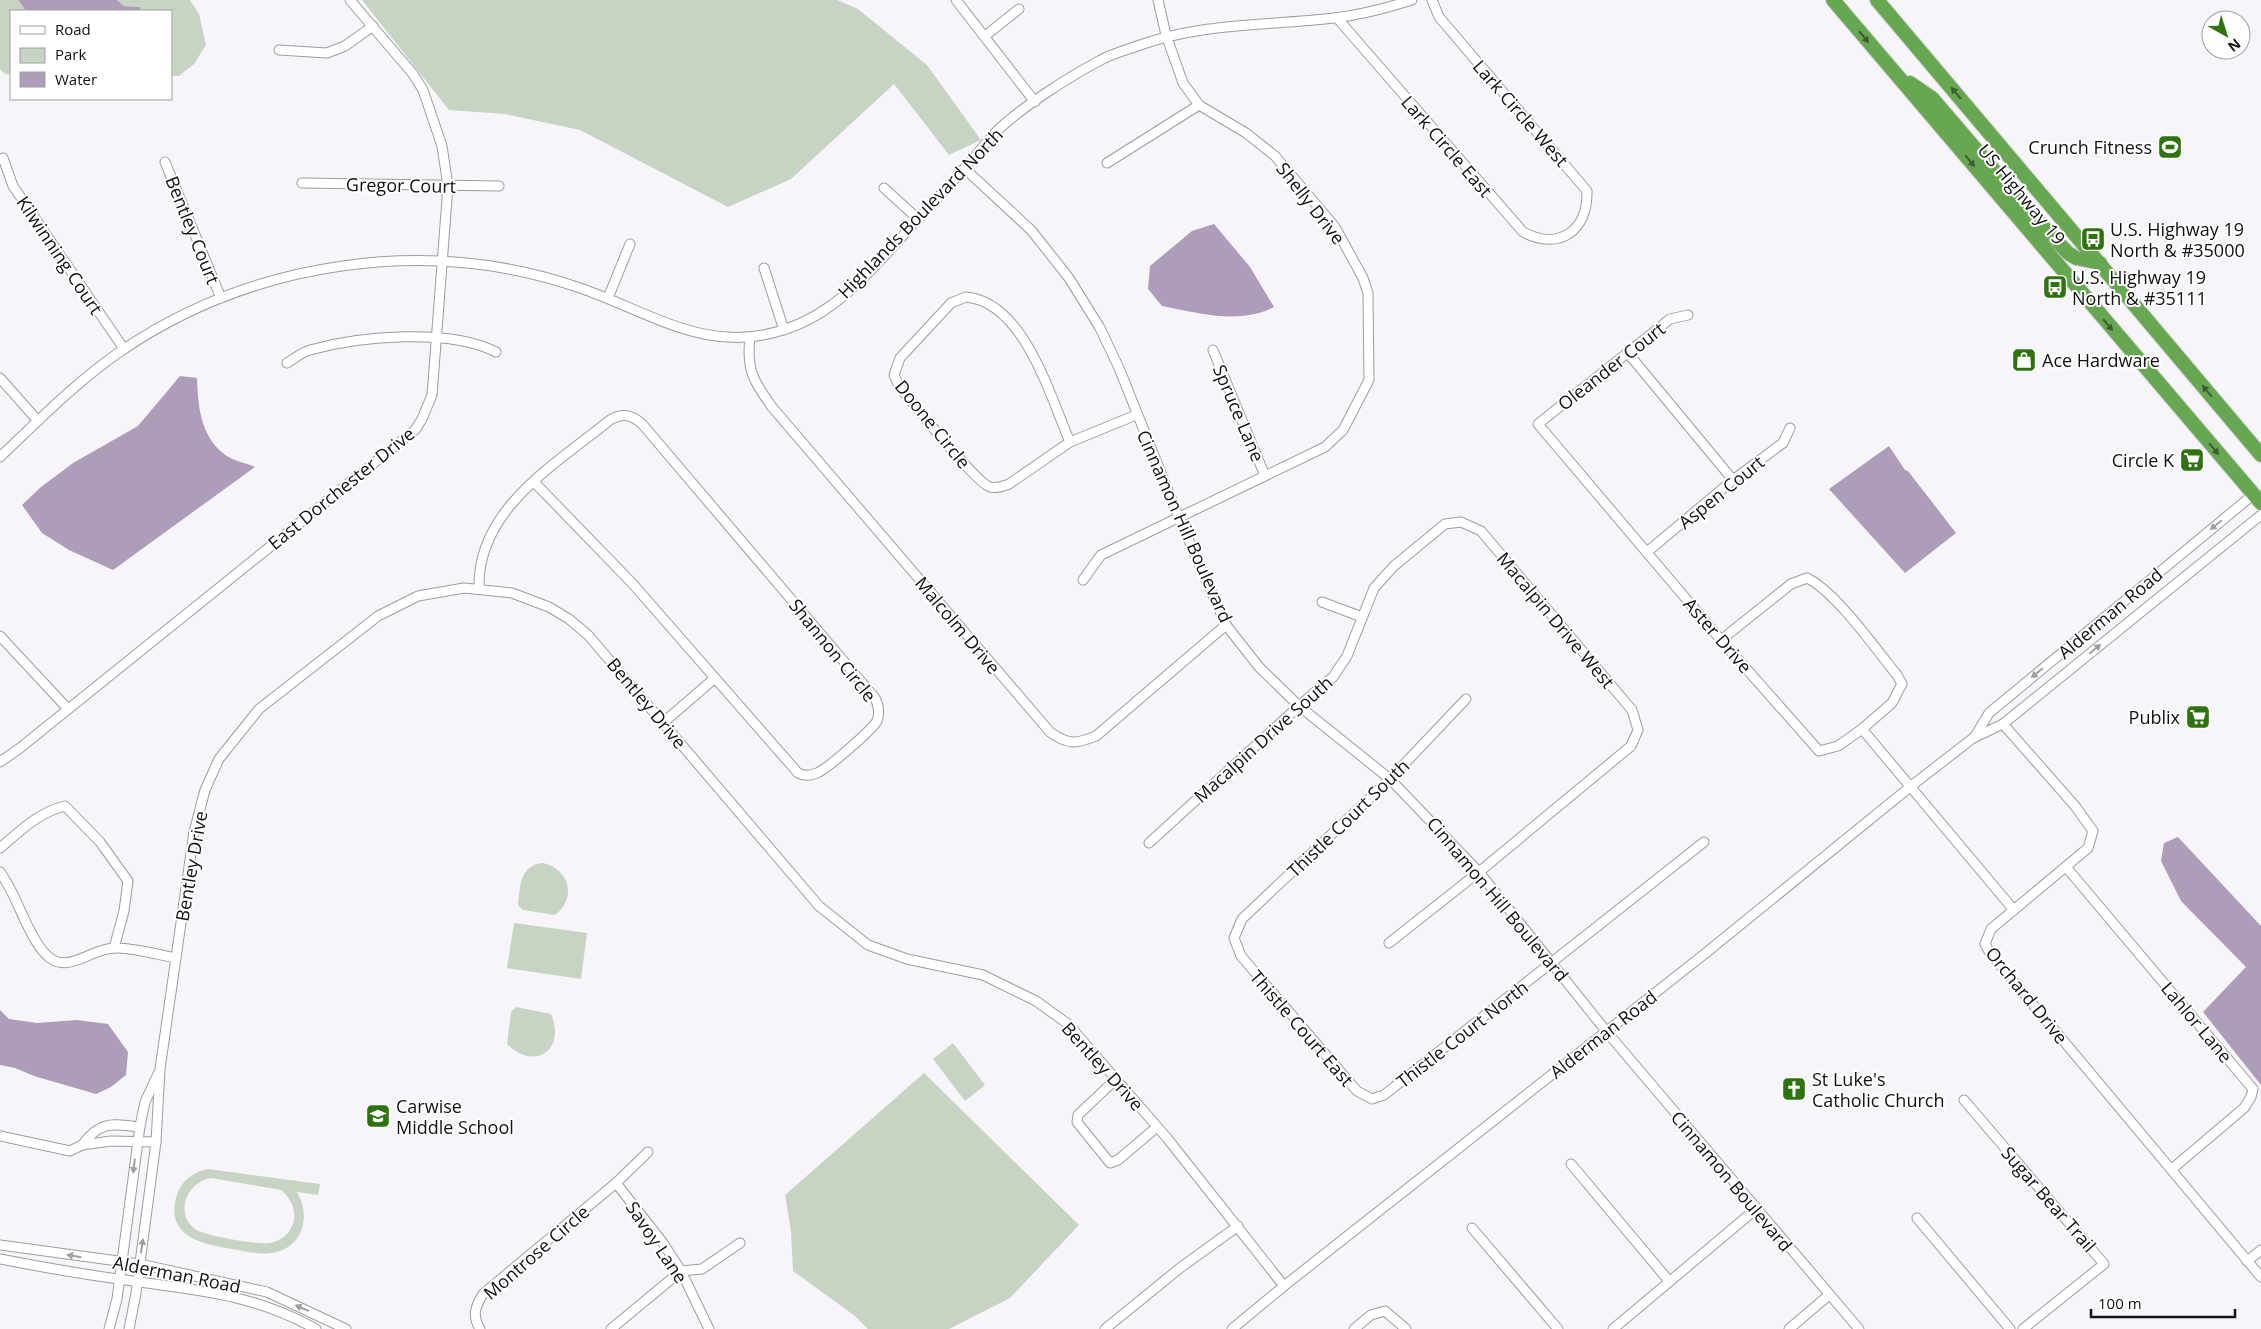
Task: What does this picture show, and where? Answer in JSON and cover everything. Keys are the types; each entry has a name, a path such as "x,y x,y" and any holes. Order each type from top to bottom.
{"highway":[{"name":"US Highway 19","path":"1833,0 2258,499"},
{"name":"US Highway 19","path":"1877,0 2261,455"},
{"path":"1897,75 1932,98 2034,217 2068,253 2076,258 2100,263"}],"street":[{"name":"East Dorchester Drive","path":"0,762 415,430 422,419 432,396 437,338 448,186 442,146 423,90 413,74 350,0"},
{"path":"956,0 1035,102"},
{"name":"Shelly Drive","path":"1083,580 1101,554 1325,447 1343,430 1369,380 1368,293 1363,278 1335,227 1275,156 1246,133 1198,105 1183,83 1166,35 1158,0"},
{"name":"Highlands Boulevard North","path":"0,457 77,384 124,349 166,324 221,298 252,286 320,270 401,260 471,263 542,276 608,298 685,331 711,336 750,338 784,330 808,320 845,296 965,169 999,129 1035,102 1102,58 1166,35 1220,26 1337,18 1412,0"},
{"name":"Lark Circle West","path":"1432,0 1439,17 1587,191 1587,205 1582,221 1574,230"},
{"path":"985,36 1019,9"},
{"name":"Lark Circle East","path":"1337,18 1523,232 1536,239 1550,239 1563,237 1574,230"},
{"path":"278,50 326,53 345,46 373,26"},
{"path":"1107,163 1198,105"},
{"name":"Kilwinning Court","path":"3,158 13,186 124,349"},
{"name":"Bentley Court","path":"165,162 221,298"},
{"name":"Cinnamon Hill Boulevard","path":"965,169 1031,230 1069,278 1100,328 1119,368 1179,518 1226,625 1259,667 1299,706 1390,779 1479,872 1606,1031"},
{"name":"Gregor Court","path":"302,183 499,186"},
{"path":"884,188 918,218"},
{"path":"608,298 630,244"},
{"path":"764,268 784,330"},
{"name":"Doone Circle","path":"1070,442 1030,347 997,308 977,298 966,297 951,303 900,358 894,374 900,388 973,474 989,487 999,488 1009,484 1070,442 1136,414"},
{"name":"Oleander Court","path":"1538,424 1670,319 1688,315"},
{"path":"287,363 308,350 367,340 437,338 481,344 496,352"},
{"name":"Malcolm Drive","path":"750,338 748,357 755,383 772,407 1050,732 1064,742 1082,742 1096,736 1226,625"},
{"name":"Spruce Lane","path":"1213,350 1265,476"},
{"path":"1627,352 1733,480"},
{"path":"0,378 38,420"},
{"name":"Shannon Circle","path":"479,588 482,556 495,527 514,501 534,482 614,418 628,415 638,420 875,698 879,708 878,719 870,729 820,772 809,775 801,774 790,767 632,583 534,482"},
{"name":"Aster Drive","path":"1538,424 1721,640 1819,751 1838,746 1862,729"},
{"name":"Aspen Court","path":"1647,552 1733,480 1783,443 1790,428"},
{"name":"Alderman Road","path":"1973,738 1989,713 2258,499"},
{"name":"Alderman Road","path":"1232,1329 1910,787 1973,738 2003,724 2261,515"},
{"name":"Macalpin Drive South","path":"1149,843 1333,677 1347,656 1374,588 1394,566 1445,524 1461,522"},
{"name":"Macalpin Drive West","path":"1461,522 1481,531 1632,710 1638,730 1631,746 1479,872"},
{"path":"1721,640 1792,584 1807,578 1820,584 1897,674 1902,684 1892,703 1862,729 2013,910"},
{"name":"Bentley Drive","path":"128,1329 140,1264 156,1142 160,1069 194,832 205,790 219,759 259,709 387,610 406,600 430,593 464,588 479,588 523,596 543,604 569,619 598,645 822,908 868,944 907,959 983,975 1036,1001 1068,1024 1157,1127 1238,1226 1262,1260 1284,1286"},
{"path":"1322,602 1362,617"},
{"path":"0,636 68,709"},
{"path":"664,722 715,678"},
{"name":"Thistle Court South","path":"1234,938 1242,919 1390,779 1466,699"},
{"name":"Orchard Drive","path":"2003,724 2075,806 2092,831 2088,848 1991,929 1984,944 2261,1277"},
{"path":"0,848 32,821 54,808 65,806 100,842 128,881 124,911 114,948"},
{"name":"Thistle Court North","path":"1384,1095 1704,842"},
{"name":"Lahlor Lane","path":"2066,867 2253,1089 2251,1097 2244,1108 2172,1169"},
{"path":"0,872 15,894 41,949 52,962 63,963 114,948 176,958"},
{"path":"1389,943 1479,872"},
{"name":"Thistle Court East","path":"1234,938 1241,956 1357,1091 1372,1099 1384,1095"},
{"name":"Cinnamon Boulevard","path":"1606,1031 1859,1329"},
{"name":"Bentley Drive","path":"109,1329 117,1299 137,1142 145,1102 160,1069"},
{"path":"1115,1080 1078,1116 1077,1122 1110,1163 1118,1160 1157,1127"},
{"name":"Sugar Bear Trail","path":"1964,1100 2104,1264 2024,1329"},
{"path":"82,1145 97,1129 112,1124 140,1127"},
{"path":"97,1129 100,1142"},
{"path":"0,1136 70,1151 82,1145 100,1142 156,1142"},
{"name":"Montrose Circle","path":"480,1329 474,1318 476,1306 483,1294 616,1183 648,1152"},
{"path":"1571,1164 1669,1281"},
{"name":"Savoy Lane","path":"616,1183 663,1243 681,1271 709,1329"},
{"path":"1613,1329 1756,1209"},
{"path":"1917,1218 2010,1329"},
{"path":"1105,1329 1180,1268 1238,1226"},
{"path":"1472,1228 1558,1329"},
{"path":"610,1329 681,1271 702,1269 740,1244"},
{"name":"Alderman Road","path":"0,1245 140,1264 202,1276 267,1292 346,1329"},
{"path":"2247,1261 2261,1250"},
{"name":"Alderman Road","path":"0,1260 137,1282 200,1289 248,1300 280,1312 316,1329"},
{"path":"1788,1329 1829,1294"},
{"path":"1354,1329 1371,1315 1385,1311 1406,1329"}],"green space":[{"path":"0,0 18,0 25,10 10,10 10,75 5,74 0,69"},
{"path":"117,0 190,0 199,14 206,45 194,64 179,76 172,76 172,10 141,10 140,7 124,6"},
{"path":"362,0 837,0 858,9 927,65 981,140 949,155 894,84 791,179 728,207 580,130 505,114 449,110"},
{"path":"543,863 559,871 567,885 566,901 555,915 523,910 518,905 521,884 526,872 535,865"},
{"path":"514,923 587,933 581,979 507,968"},
{"path":"516,1007 551,1014 555,1026 555,1037 546,1053 538,1056 528,1056 507,1044 511,1012"},
{"path":"953,1043 985,1085 965,1101 933,1059"},
{"path":"924,1073 1079,1225 1010,1298 949,1329 868,1329 855,1316 793,1271 791,1231 785,1195"},
{"path":"208,1169 320,1184 318,1195 297,1192 304,1211 304,1221 297,1239 282,1251 256,1253 210,1245 190,1237 177,1222 174,1211 176,1198 180,1187 192,1175","holes":["211,1178 281,1190 288,1197 292,1205 294,1219 287,1234 274,1242 255,1243 200,1232 195,1229 185,1215 186,1199 190,1192 195,1185"]}],"water":[{"path":"18,0 117,0 124,6 140,7 141,10 25,10"},
{"path":"1214,224 1250,267 1274,307 1247,315 1219,316 1204,314 1162,306 1148,289 1150,266 1192,231"},
{"path":"180,376 197,378 202,418 209,437 215,446 230,458 255,467 113,570 69,550 42,533 22,505 41,487 73,463 138,426"},
{"path":"1889,446 1905,470 1908,471 1956,533 1905,573 1829,489"},
{"path":"2178,837 2261,926 2261,1085 2203,1012 2246,967 2181,901 2161,861 2164,843"},
{"path":"0,1010 9,1019 37,1023 77,1020 108,1024 128,1052 126,1075 111,1087 96,1094 0,1065"}],"place":[{"name":"Crunch Fitness","path":"2170,147"},
{"name":"U.S. Highway 19 North & #35000","path":"2093,239"},
{"name":"U.S. Highway 19 North & #35111","path":"2055,287"},
{"name":"Ace Hardware","path":"2024,360"},
{"name":"Circle K","path":"2192,460"},
{"name":"Publix","path":"2198,717"},
{"name":"St Luke's Catholic Church","path":"1794,1089"},
{"name":"Carwise Middle School","path":"378,1116"}]}
